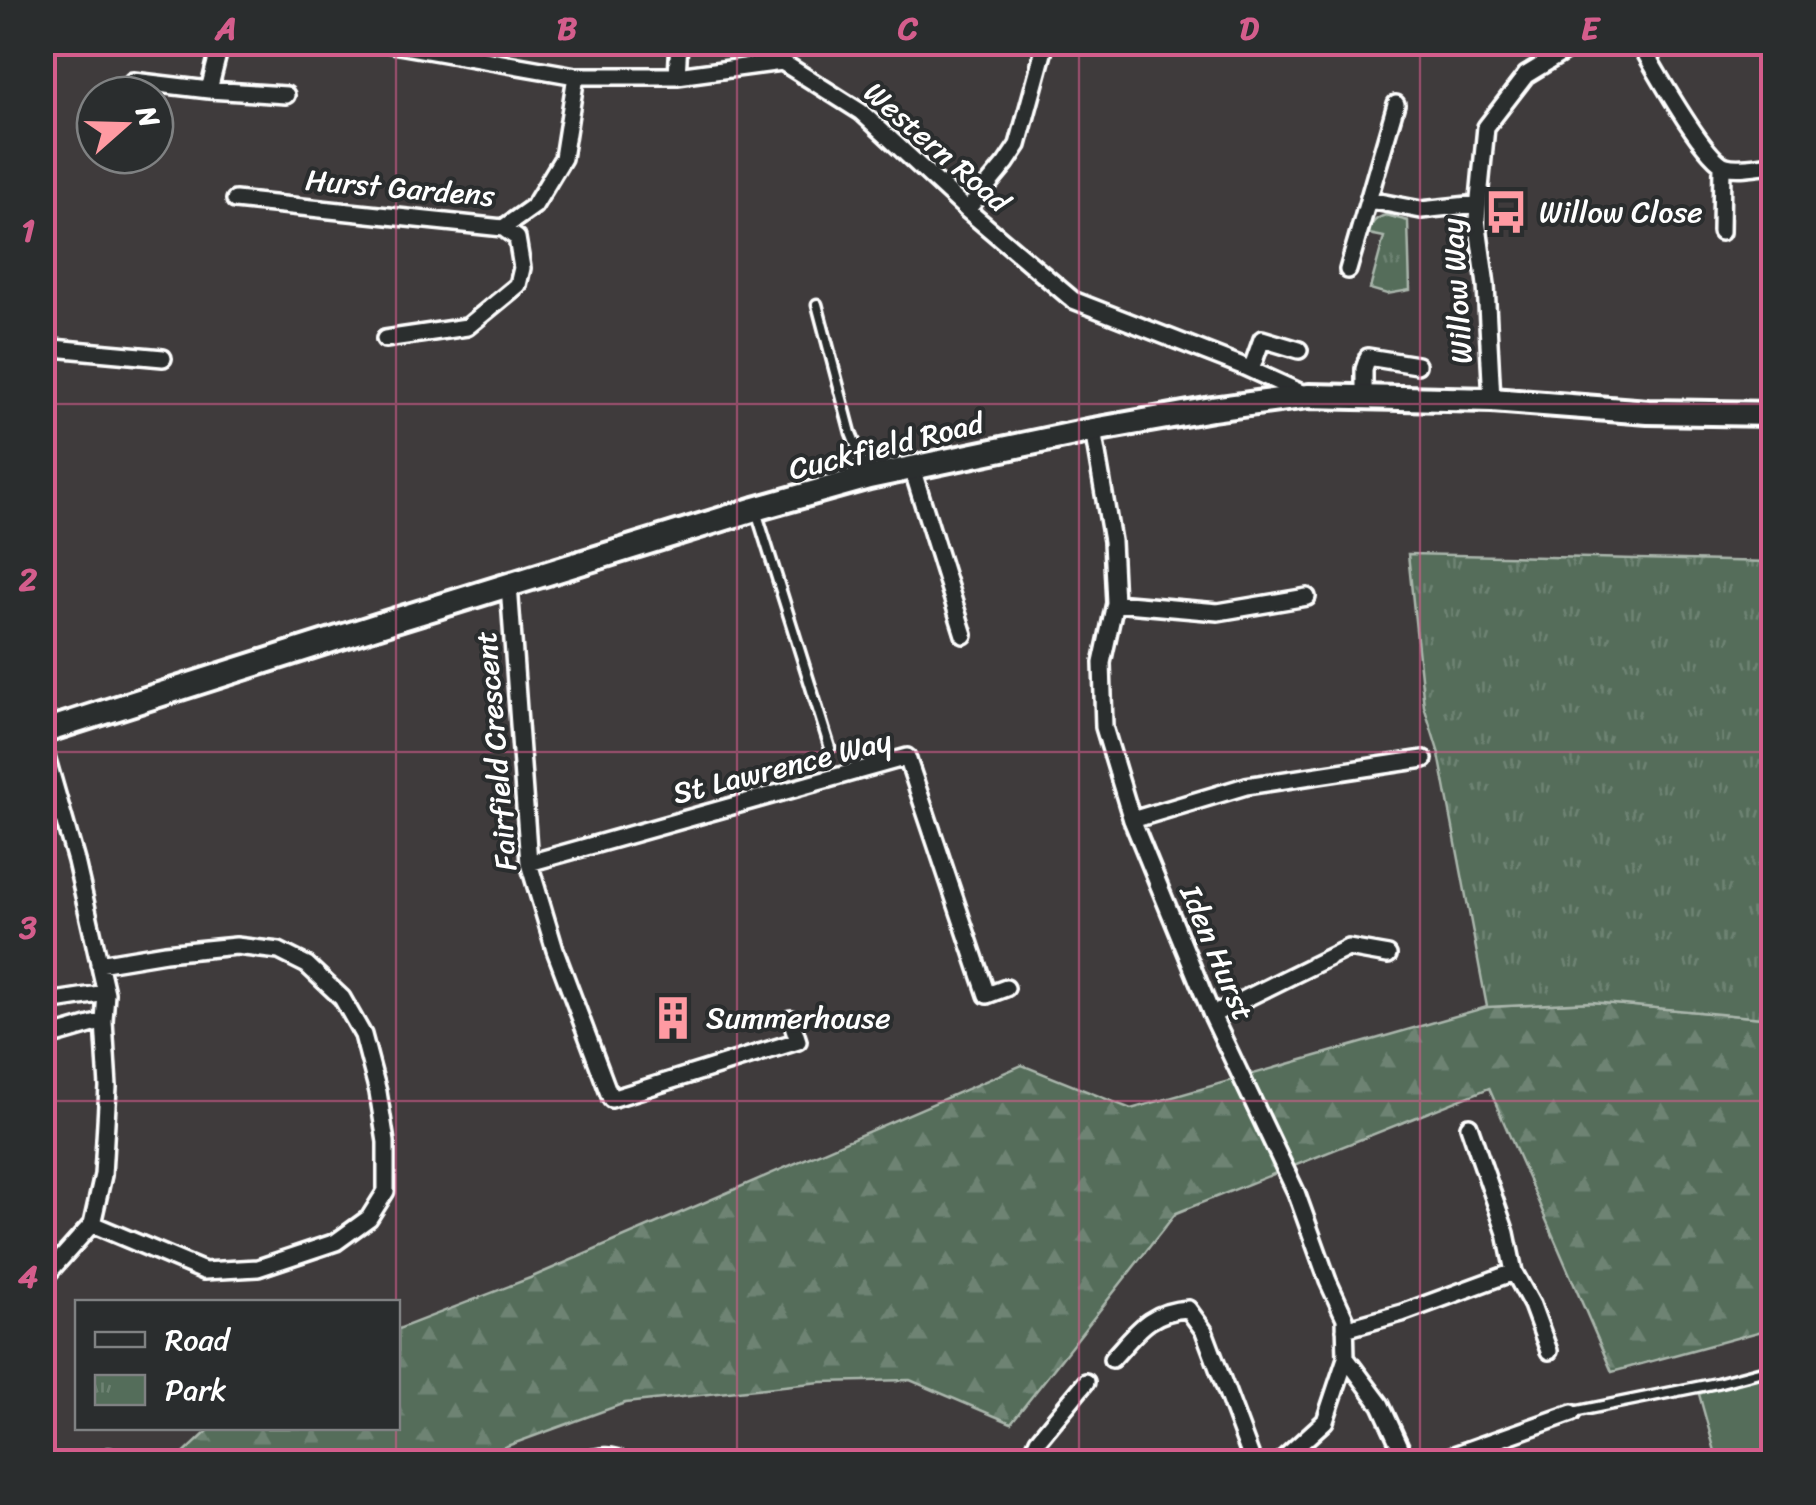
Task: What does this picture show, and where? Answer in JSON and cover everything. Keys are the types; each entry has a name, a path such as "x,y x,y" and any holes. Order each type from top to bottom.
{"street":[{"path":"209,90 222,42"},
{"name":"Western Road","path":"380,42 576,76 677,76 782,62 861,112 967,210 1074,300 1309,396"},
{"path":"677,76 678,42"},
{"path":"967,210 1018,145 1046,42"},
{"name":"Willow Way","path":"1492,400 1486,285 1477,219 1486,128 1526,75 1580,42"},
{"path":"1639,42 1705,148 1722,165 1774,164"},
{"name":"Hurst Gardens","path":"235,200 503,228 534,206 563,158 576,76"},
{"path":"175,86 286,95"},
{"path":"1348,270 1396,104"},
{"path":"1721,232 1722,165"},
{"path":"1368,200 1421,210 1478,204"},
{"path":"385,339 466,327 518,284 522,268 517,238 503,228"},
{"path":"1250,370 1262,339 1299,350"},
{"path":"42,347 163,358"},
{"path":"1364,397 1368,358 1417,365"},
{"name":"Cuckfield Road","path":"42,732 756,508 912,468 1093,430 1309,396 1492,400 1648,412 1774,414"},
{"name":"Iden Hurst","path":"1093,430 1112,542 1115,602 1102,663 1104,727 1132,820 1212,1015 1296,1192 1345,1318 1346,1358 1325,1421 1280,1462"},
{"path":"912,468 964,635"},
{"name":"Fairfield Crescent","path":"510,585 529,863 549,932 612,1099 798,1040 791,1019"},
{"path":"1115,602 1218,612 1307,597"},
{"path":"42,742 76,861 106,993 108,1088 103,1176 92,1224 42,1280"},
{"name":"St Lawrence Way","path":"529,863 907,756 986,995 1006,988"},
{"path":"1132,820 1246,786 1424,760"},
{"path":"92,1224 204,1272 258,1268 336,1242 369,1218 386,1191 386,1142 363,1034 342,998 307,965 279,951 236,946 99,964"},
{"path":"1212,1015 1348,948 1388,955"},
{"path":"42,1002 106,993"},
{"path":"42,1040 104,1021"},
{"path":"1470,1126 1506,1233 1514,1272 1532,1305 1548,1351"},
{"path":"1345,1329 1402,1313 1514,1272"},
{"path":"1112,1359 1148,1320 1169,1310 1188,1309 1204,1331 1253,1462"},
{"path":"1346,1358 1381,1406 1407,1462"},
{"path":"1028,1462 1038,1440 1086,1382"},
{"path":"1434,1462 1572,1413"},
{"path":"578,1462 604,1456 623,1462"},
{"path":"100,1462 109,1457 126,1462"}],"lane":[{"path":"817,304 851,432 869,478"},
{"path":"756,508 830,748"},
{"path":"1572,1413 1716,1384 1774,1368"}],"green space":[{"path":"1386,215 1408,221 1410,290 1387,294 1370,289 1384,237 1369,234 1374,222"},
{"path":"1408,554 1773,562 1773,1019 1592,1002 1487,1007 1439,754 1424,706"},
{"path":"1592,1002 1773,1019 1773,1328 1612,1372 1489,1088 1176,1213 1011,1423 910,1380 821,1382 625,1403 470,1462 175,1462 209,1430 400,1430 400,1328 530,1278 1022,1065 1131,1109 1487,1007"},
{"path":"1773,1367 1773,1462 1718,1462 1699,1394"}],"place":[{"name":"Willow Close","path":"1506,212"},
{"name":"Summerhouse","path":"673,1018"}]}
